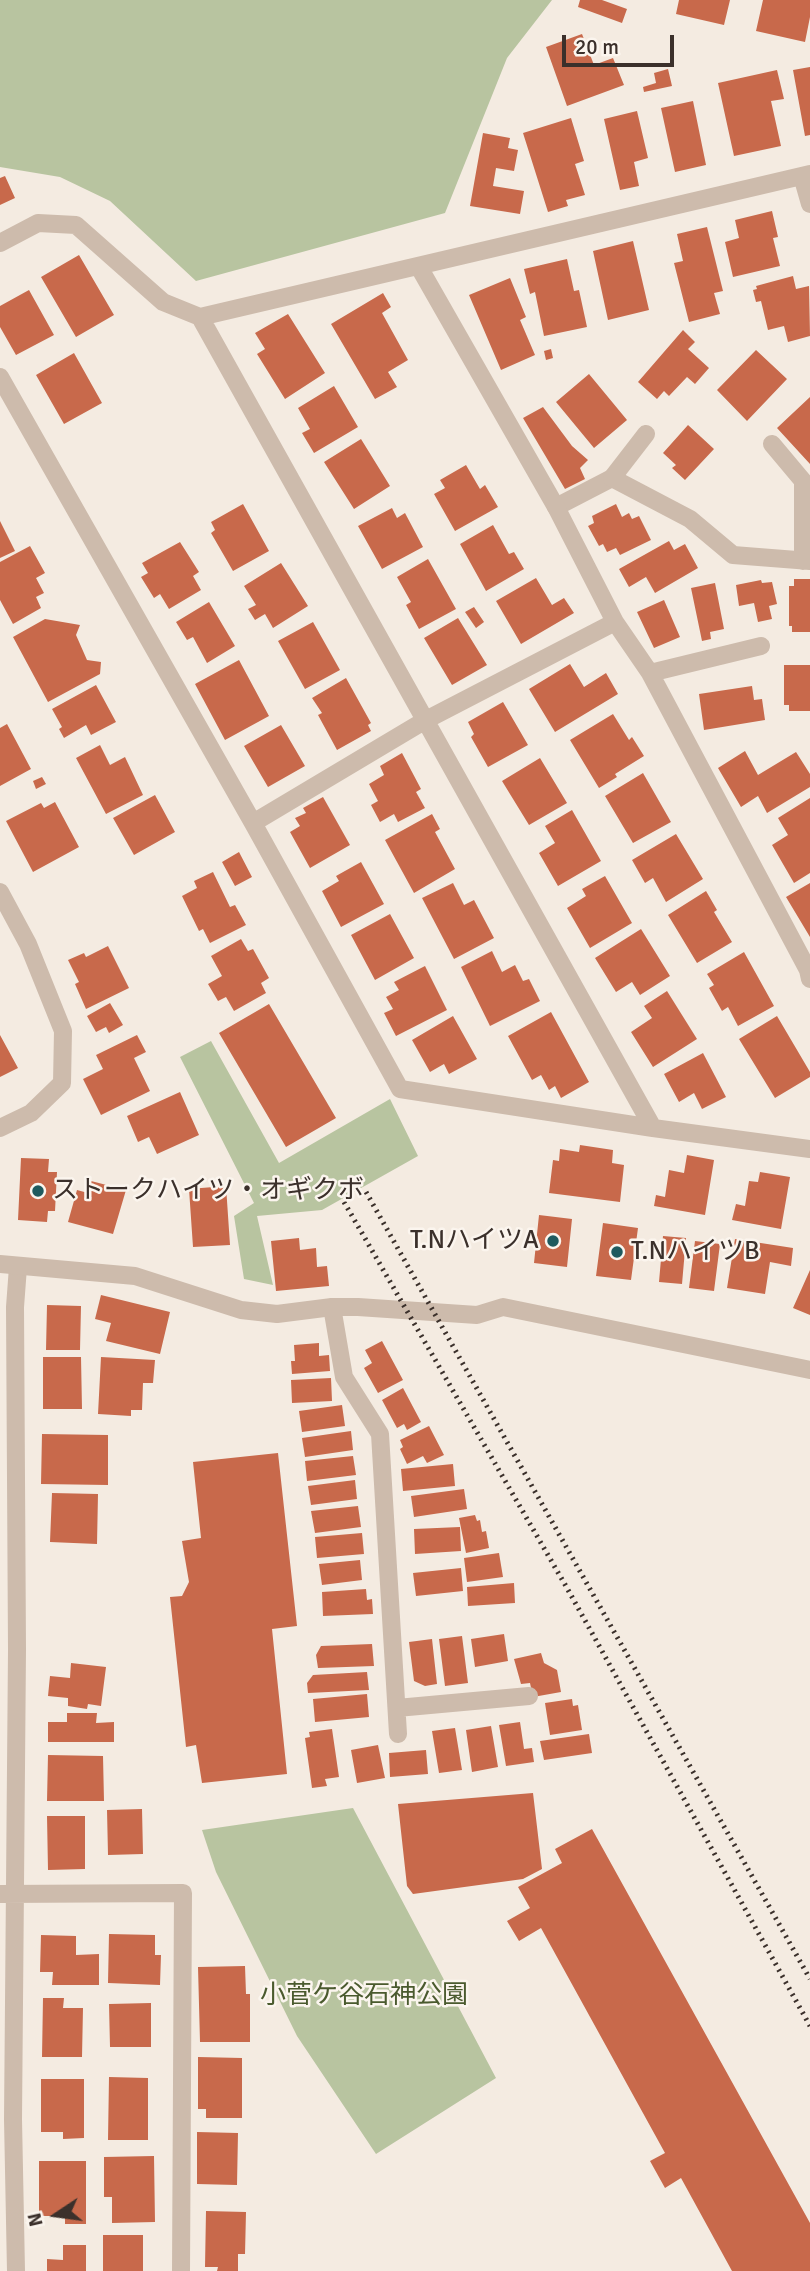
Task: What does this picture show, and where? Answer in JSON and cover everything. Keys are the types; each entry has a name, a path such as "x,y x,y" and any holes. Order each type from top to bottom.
{"street":[{"path":"0,243 38,223 76,225 163,302 200,317 806,175 810,204"},
{"path":"419,267 556,507 615,622 650,673 808,970 810,979"},
{"path":"200,317 653,1128"},
{"path":"0,377 253,823 400,1089 499,1106 810,1149"},
{"path":"556,507 612,478 646,433"},
{"path":"612,478 690,519 733,555 806,561 803,481 772,444"},
{"path":"253,823 425,721 615,622"},
{"path":"650,673 761,646"},
{"path":"0,892 28,944 63,1031 63,1044 62,1083 31,1114 0,1128"},
{"path":"0,1264 135,1276 241,1310 277,1314 332,1307 477,1315 503,1307 810,1370"},
{"path":"16,2271 6,2119 9,1651 18,1267"},
{"path":"332,1307 344,1377 380,1434 398,1734"},
{"path":"397,1709 529,1696"},
{"path":"7,1894 183,1893 181,2271"}],"green space":[{"path":"0,0 552,0 507,58 445,213 196,281 110,201 60,177 0,167"},
{"path":"211,1041 279,1163 390,1099 418,1156 322,1210 257,1216 273,1285 244,1279 234,1216 254,1203 180,1057"},
{"name":"小菅ケ谷石神公園","path":"353,1808 496,2078 376,2154 297,2036 216,1872 202,1830"}],"building":[{"path":"580,0 602,0 627,9 622,23 578,7"},
{"path":"679,0 730,0 724,25 676,14"},
{"path":"763,0 810,0 805,42 756,31"},
{"path":"582,34 594,65 613,58 624,85 567,106 546,47"},
{"path":"810,67 810,135 805,136 793,70"},
{"path":"668,69 672,86 644,92 643,87 656,83 654,73"},
{"path":"777,70 784,99 771,101 781,146 734,156 718,83"},
{"path":"693,101 706,165 675,172 661,108"},
{"path":"637,111 648,158 634,162 639,186 620,190 604,119"},
{"path":"571,118 584,161 575,164 585,195 566,200 568,206 548,212 523,133"},
{"path":"483,133 510,138 508,148 518,150 514,171 496,168 493,186 524,191 520,214 470,206"},
{"path":"5,176 15,198 0,205 0,178"},
{"path":"772,211 778,237 773,238 780,266 733,277 725,242 739,238 735,220"},
{"path":"707,227 723,291 714,293 720,314 689,322 674,263 683,261 677,234"},
{"path":"633,241 649,310 608,320 593,251"},
{"path":"79,255 114,315 76,337 41,277"},
{"path":"567,259 574,291 579,290 587,327 544,336 535,292 530,294 524,269"},
{"path":"793,276 796,289 809,286 810,336 788,342 784,326 768,330 761,301 756,302 753,290 757,289 756,286"},
{"path":"510,278 526,317 520,320 535,355 501,370 469,295"},
{"path":"29,290 54,335 16,355 0,327 0,306"},
{"path":"383,293 391,307 382,313 408,360 388,372 397,387 375,399 331,324"},
{"path":"288,314 325,373 285,399 257,354 265,349 255,333"},
{"path":"683,330 695,342 688,349 709,368 695,384 687,377 669,396 664,391 657,399 638,382"},
{"path":"551,349 553,358 546,360 544,351"},
{"path":"756,350 787,379 747,421 717,390"},
{"path":"74,353 102,403 64,424 36,375"},
{"path":"589,374 627,420 594,448 556,402"},
{"path":"334,386 358,427 314,453 302,433 310,429 298,408"},
{"path":"810,397 810,464 777,428"},
{"path":"543,407 572,446 588,460 580,468 585,479 565,489 523,418"},
{"path":"688,425 714,449 685,480 672,468 676,465 663,453"},
{"path":"361,439 390,486 354,509 324,462"},
{"path":"466,465 480,489 485,485 498,507 455,531 434,494 445,488 440,480"},
{"path":"243,504 269,551 233,571 211,533 215,530 211,522"},
{"path":"616,504 622,517 629,513 632,519 639,516 651,540 620,555 616,548 607,552 603,544 599,546 588,526 594,523 592,516"},
{"path":"392,508 397,518 405,513 423,547 382,569 358,526"},
{"path":"0,521 15,551 0,558"},
{"path":"493,525 509,554 514,552 524,569 486,591 460,544"},
{"path":"669,541 674,550 685,544 698,568 655,593 646,577 629,587 619,569"},
{"path":"180,542 199,572 193,576 201,590 169,609 160,594 154,598 141,577 148,573 142,563"},
{"path":"30,546 45,573 36,578 44,593 36,597 41,608 13,624 0,600 0,562"},
{"path":"428,559 456,609 419,629 406,605 411,602 397,577"},
{"path":"281,563 308,606 273,628 265,614 255,620 248,609 256,605 244,586"},
{"path":"536,578 552,605 564,598 574,613 521,644 496,601"},
{"path":"794,579 810,579 810,632 792,632 792,626 789,626 789,586 794,586"},
{"path":"761,580 762,583 772,582 777,604 769,606 772,619 758,622 754,603 739,606 736,585"},
{"path":"715,583 724,629 710,632 711,639 702,641 691,588"},
{"path":"664,600 680,637 654,648 637,612"},
{"path":"209,602 235,646 207,663 193,637 187,640 176,622"},
{"path":"474,607 484,622 476,628 465,612"},
{"path":"458,618 487,665 452,685 424,638"},
{"path":"45,619 80,625 76,635 87,660 101,662 100,674 48,702 13,637"},
{"path":"313,622 340,670 305,689 278,641"},
{"path":"239,660 269,716 225,740 195,684"},
{"path":"570,664 584,687 606,673 618,694 555,732 529,689"},
{"path":"784,665 810,665 810,711 789,711 789,705 784,705"},
{"path":"346,678 371,723 368,725 371,731 337,750 318,715 322,713 312,698"},
{"path":"96,685 116,722 91,735 86,725 64,738 59,729 62,727 52,709"},
{"path":"752,686 754,700 762,699 765,720 704,730 699,694"},
{"path":"503,702 528,745 488,767 471,737 474,734 468,722"},
{"path":"613,714 629,740 632,737 644,756 615,774 617,777 599,788 570,740"},
{"path":"7,724 31,769 0,786 0,728"},
{"path":"281,725 305,766 268,787 244,746"},
{"path":"100,745 110,765 125,757 143,795 106,814 76,758"},
{"path":"745,751 758,775 796,752 810,774 810,787 767,813 758,796 741,807 718,768"},
{"path":"402,753 421,789 416,792 425,808 398,822 394,814 380,822 371,805 378,801 369,784 384,775 380,766"},
{"path":"540,758 567,803 529,825 502,781"},
{"path":"643,773 671,822 633,843 605,796"},
{"path":"42,777 46,784 36,789 33,781"},
{"path":"155,795 175,832 134,855 113,818"},
{"path":"323,797 350,845 310,868 290,832 300,826 295,818 306,813 303,808"},
{"path":"810,798 810,873 794,883 772,845 788,835 778,818"},
{"path":"55,802 79,847 33,872 6,821 41,803 44,808"},
{"path":"572,810 601,861 558,886 539,853 555,843 545,826"},
{"path":"432,814 440,829 435,832 455,869 414,893 385,840"},
{"path":"676,834 703,879 666,902 653,878 645,883 632,860"},
{"path":"239,852 252,877 235,886 222,862"},
{"path":"361,862 384,904 341,927 322,891 339,881 336,876"},
{"path":"213,872 230,907 235,905 246,925 210,943 203,929 199,931 182,896 197,888 194,881"},
{"path":"605,876 632,923 590,948 567,908 586,896 582,889"},
{"path":"453,883 464,905 474,900 494,938 454,959 422,898"},
{"path":"810,883 810,937 786,897"},
{"path":"706,891 717,910 714,912 732,942 697,963 668,915"},
{"path":"390,914 414,958 375,980 351,935"},
{"path":"641,929 670,976 640,995 632,982 616,992 595,958"},
{"path":"241,939 248,951 253,949 269,978 261,983 266,993 234,1011 226,997 218,1001 208,984 222,976 211,956"},
{"path":"108,946 129,988 86,1009 75,984 79,982 68,960 84,953 86,957"},
{"path":"492,951 502,972 515,965 523,981 529,979 540,1001 490,1026 461,967"},
{"path":"744,952 774,1006 738,1026 728,1007 722,1011 709,988 714,985 707,974"},
{"path":"425,966 447,1010 396,1036 384,1013 393,1009 386,997 399,990 394,982"},
{"path":"667,991 697,1039 653,1067 631,1032 652,1018 644,1006"},
{"path":"110,1003 123,1025 109,1033 106,1027 96,1032 87,1016"},
{"path":"269,1004 336,1118 286,1147 219,1033"},
{"path":"551,1012 589,1082 561,1098 555,1086 549,1090 541,1075 532,1080 508,1036"},
{"path":"453,1016 477,1059 449,1074 444,1064 430,1072 412,1040"},
{"path":"777,1016 810,1072 810,1077 775,1098 739,1039"},
{"path":"0,1035 18,1068 0,1077"},
{"path":"137,1035 146,1052 134,1058 150,1091 101,1115 83,1079 103,1069 96,1055"},
{"path":"703,1053 726,1097 702,1109 694,1093 679,1102 664,1074"},
{"path":"180,1092 199,1135 157,1154 149,1137 138,1142 127,1116"},
{"path":"580,1145 613,1150 612,1163 624,1165 620,1202 549,1193 553,1160 559,1161 560,1149 579,1152"},
{"path":"687,1155 714,1160 705,1215 654,1206 656,1195 665,1197 669,1170 684,1173"},
{"name":"ストークハイツ・オギクボ","path":"21,1158 49,1159 48,1172 57,1172 55,1211 48,1211 47,1222 18,1220"},
{"path":"760,1172 790,1177 781,1229 732,1220 736,1204 745,1206 749,1181 758,1182"},
{"path":"91,1181 126,1190 113,1234 68,1222 77,1190 88,1193"},
{"path":"226,1186 230,1245 193,1247 189,1189"},
{"name":"T.NハイツA","path":"539,1215 572,1219 567,1267 534,1263"},
{"name":"T.NハイツB","path":"603,1223 638,1228 631,1280 596,1276"},
{"path":"663,1236 686,1238 682,1284 659,1282"},
{"path":"299,1238 300,1250 316,1248 317,1267 327,1266 329,1286 276,1291 271,1241"},
{"path":"735,1239 793,1248 791,1266 770,1262 765,1294 727,1288"},
{"path":"695,1241 720,1244 714,1291 689,1288"},
{"path":"810,1270 810,1315 793,1308"},
{"path":"101,1295 170,1312 160,1354 106,1341 111,1323 95,1319"},
{"path":"47,1305 81,1306 80,1350 46,1350"},
{"path":"382,1341 403,1380 378,1393 364,1368 372,1363 365,1350"},
{"path":"319,1343 319,1356 329,1355 330,1371 292,1374 294,1345"},
{"path":"43,1357 81,1357 82,1409 43,1409"},
{"path":"101,1357 155,1360 153,1383 143,1383 142,1410 131,1410 131,1416 98,1414"},
{"path":"331,1378 332,1401 292,1403 291,1380"},
{"path":"403,1388 421,1422 407,1430 404,1424 397,1428 382,1400"},
{"path":"342,1405 345,1426 302,1432 299,1411"},
{"path":"429,1426 444,1455 427,1463 423,1456 407,1464 400,1449 403,1447 400,1440"},
{"path":"351,1431 353,1450 305,1457 302,1438"},
{"path":"42,1434 108,1435 108,1485 41,1484"},
{"path":"278,1453 297,1626 272,1629 287,1774 202,1783 196,1745 186,1747 170,1597 182,1596 189,1582 182,1541 201,1538 193,1462"},
{"path":"353,1456 356,1475 307,1481 305,1461"},
{"path":"453,1464 455,1486 403,1491 401,1469"},
{"path":"355,1480 357,1499 311,1505 308,1486"},
{"path":"464,1489 467,1509 414,1517 411,1496"},
{"path":"52,1493 98,1494 97,1544 50,1542"},
{"path":"358,1506 361,1527 315,1533 311,1511"},
{"path":"475,1515 477,1521 480,1520 482,1532 486,1531 489,1548 466,1553 459,1518"},
{"path":"460,1527 461,1551 415,1554 414,1529"},
{"path":"362,1533 364,1554 317,1558 315,1537"},
{"path":"499,1553 503,1577 467,1582 464,1558"},
{"path":"360,1560 362,1580 322,1585 319,1564"},
{"path":"461,1568 463,1591 416,1596 413,1573"},
{"path":"514,1583 515,1603 468,1606 467,1587"},
{"path":"366,1589 367,1600 372,1599 373,1614 323,1616 322,1592"},
{"path":"504,1634 508,1661 475,1667 471,1639"},
{"path":"462,1636 468,1683 445,1686 439,1639"},
{"path":"432,1639 437,1684 425,1686 414,1681 409,1642"},
{"path":"372,1644 374,1666 318,1668 316,1655 321,1646"},
{"path":"541,1653 544,1663 557,1670 561,1692 533,1697 530,1683 521,1684 514,1659"},
{"path":"71,1663 106,1667 101,1706 88,1704 87,1709 68,1706 68,1698 48,1696 50,1676 70,1678"},
{"path":"367,1672 369,1690 308,1693 307,1683 313,1675"},
{"path":"367,1694 369,1717 315,1722 313,1699"},
{"path":"572,1699 573,1706 578,1705 582,1730 550,1735 545,1703"},
{"path":"67,1713 97,1713 96,1723 114,1722 114,1742 48,1742 48,1722 67,1722"},
{"path":"520,1722 524,1749 532,1748 534,1762 506,1766 499,1725"},
{"path":"491,1726 498,1767 472,1772 466,1730"},
{"path":"455,1728 462,1770 439,1773 432,1731"},
{"path":"332,1729 339,1777 325,1779 327,1786 312,1788 305,1738 310,1737 309,1732"},
{"path":"589,1734 592,1753 544,1760 540,1741"},
{"path":"378,1745 385,1778 357,1783 351,1750"},
{"path":"426,1750 428,1774 390,1777 389,1753"},
{"path":"48,1755 103,1756 104,1801 47,1801"},
{"path":"533,1793 542,1869 523,1879 413,1894 407,1886 398,1804"},
{"path":"142,1809 143,1854 108,1855 107,1810"},
{"path":"47,1816 85,1816 85,1869 48,1870"},
{"path":"592,1829 810,2223 810,2271 732,2271 681,2178 665,2188 650,2161 665,2153 541,1928 519,1941 507,1921 530,1908 518,1887 562,1863 555,1849"},
{"path":"109,1934 155,1935 155,1955 161,1955 160,1985 108,1983"},
{"path":"41,1935 76,1936 76,1955 99,1954 99,1985 52,1985 53,1972 40,1972"},
{"path":"245,1966 246,1994 250,1994 250,2042 200,2042 198,1967"},
{"path":"43,1998 64,1998 63,2008 83,2008 82,2057 42,2057"},
{"path":"151,2003 151,2047 110,2047 109,2004"},
{"path":"198,2057 242,2058 242,2118 206,2118 206,2109 198,2109"},
{"path":"109,2077 148,2078 148,2140 108,2140"},
{"path":"41,2079 84,2079 84,2138 63,2139 63,2132 41,2132"},
{"path":"197,2132 238,2133 237,2185 197,2184"},
{"path":"154,2156 155,2222 112,2223 112,2197 104,2197 104,2157"},
{"path":"39,2161 86,2161 86,2224 65,2224 65,2216 39,2216"},
{"path":"206,2211 246,2212 245,2254 238,2254 238,2271 217,2271 218,2267 205,2267"},
{"path":"103,2235 143,2235 143,2271 103,2271"},
{"path":"63,2245 86,2245 86,2271 47,2271 47,2259 63,2260"}],"railway":[{"path":"366,1192 810,1979"},
{"path":"344,1202 567,1588 810,2026"}],"place":[{"name":"ストークハイツ・オギクボ","path":"38,1191"},
{"name":"T.NハイツA","path":"553,1241"},
{"name":"T.NハイツB","path":"617,1252"}]}
